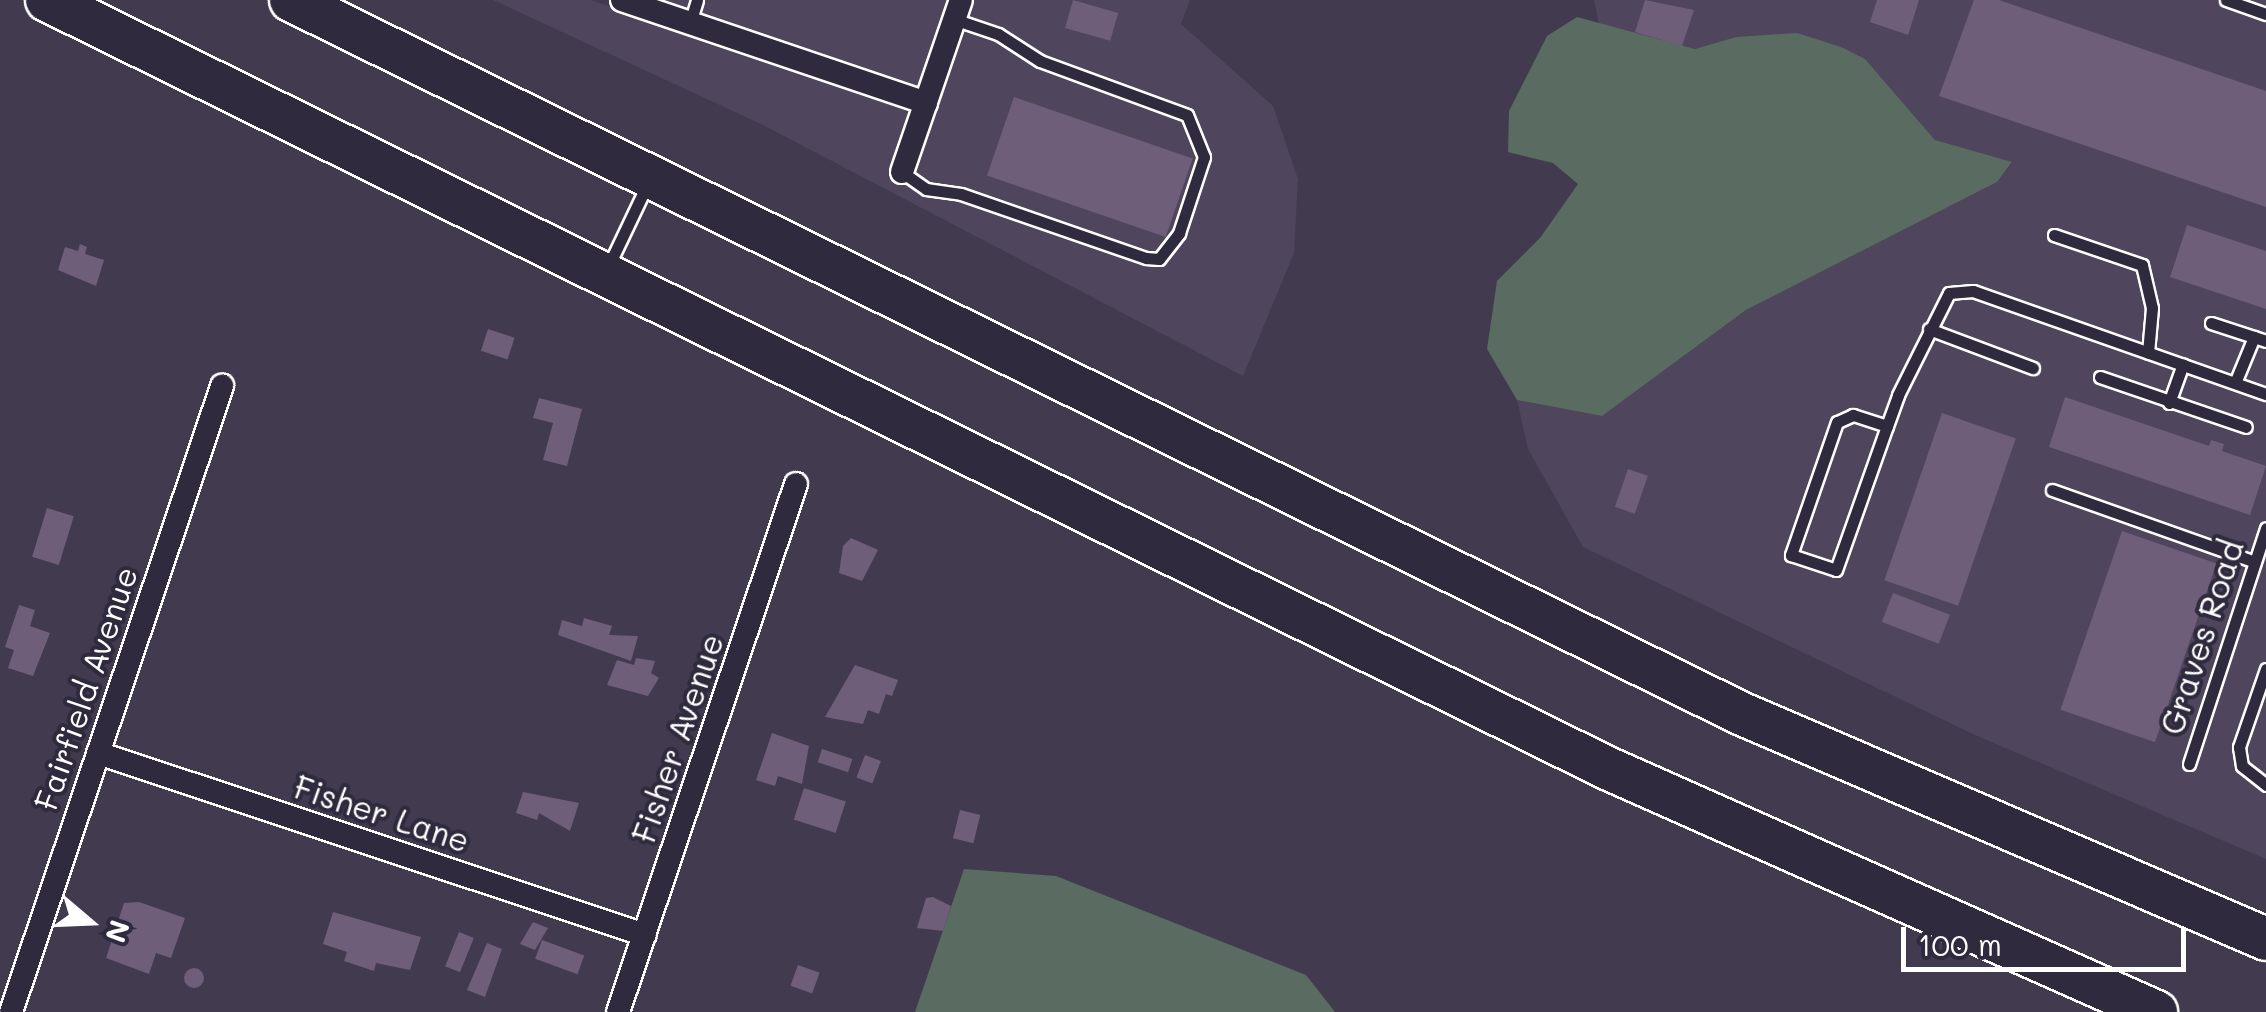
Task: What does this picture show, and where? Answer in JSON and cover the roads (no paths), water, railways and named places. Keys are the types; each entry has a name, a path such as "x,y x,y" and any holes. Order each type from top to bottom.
{"highway":[{"path":"47,0 1606,768 2156,1012"},
{"path":"291,0 1820,750 2266,939"}],"street":[{"path":"622,0 926,104"},
{"path":"902,172 958,9"},
{"name":"Fairfield Avenue","path":"11,1012 222,386"},
{"name":"Fisher Avenue","path":"618,1012 796,484"},
{"name":"Fisher Lane","path":"98,753 645,935"}],"lane":[{"path":"690,23 698,0"},
{"path":"2226,0 2266,14"},
{"path":"902,172 926,189 961,194 1159,259 1178,233 1204,157 1187,115 1040,61 958,9"},
{"path":"604,274 650,179"},
{"path":"2054,235 2142,265 2152,308 2148,352"},
{"path":"1888,426 1852,416 1837,422 1791,554 1836,570 1888,426 1898,394 1949,293 1973,292 2266,394"},
{"path":"2211,324 2260,339 2235,383"},
{"path":"1929,329 2033,368"},
{"path":"2170,404 2183,364"},
{"path":"2100,378 2246,427"},
{"path":"2052,490 2255,562"},
{"name":"Graves Road","path":"2189,764 2266,528"},
{"path":"2266,670 2239,747 2242,766 2266,785"}]}
